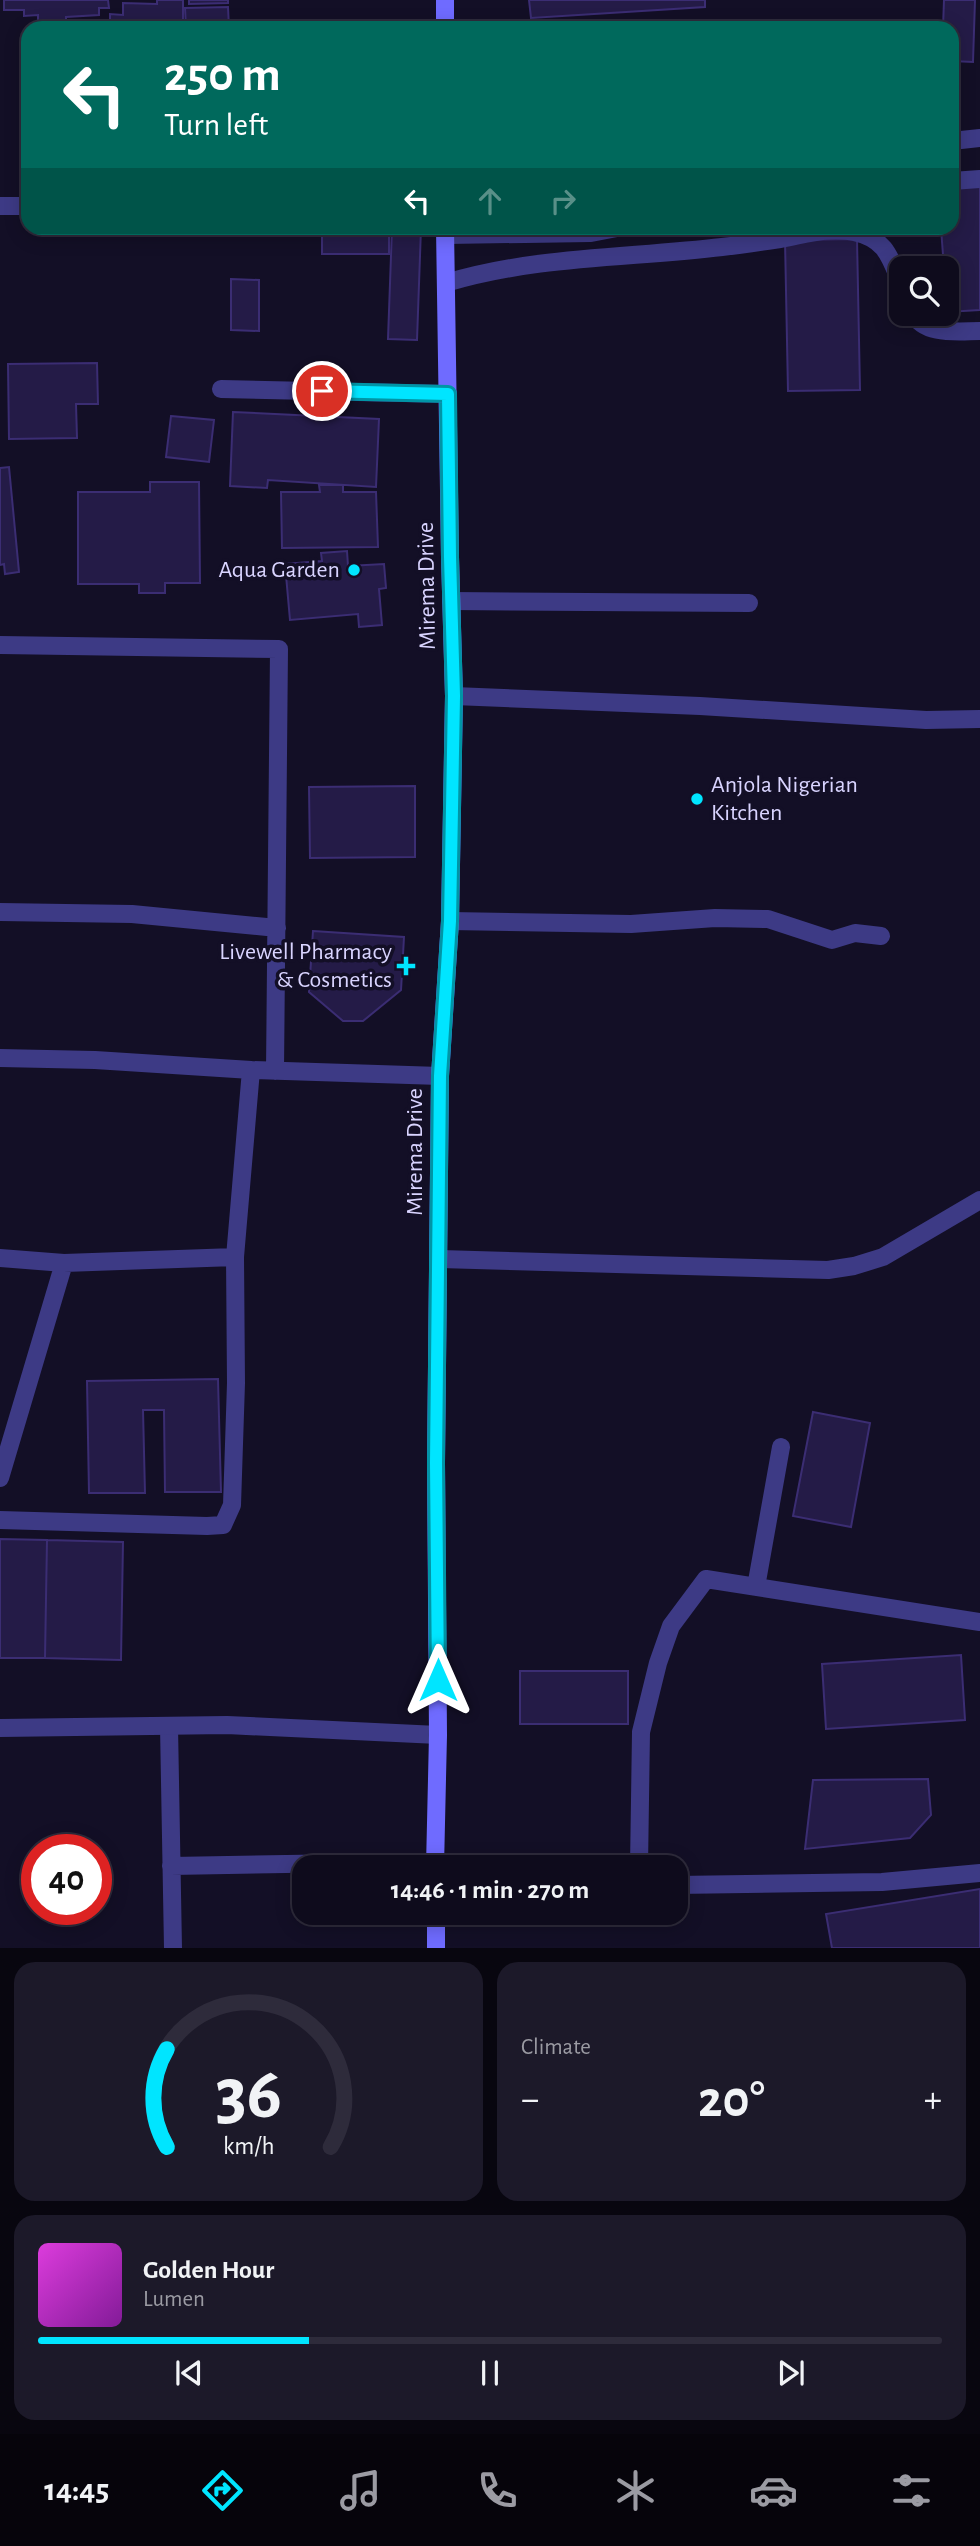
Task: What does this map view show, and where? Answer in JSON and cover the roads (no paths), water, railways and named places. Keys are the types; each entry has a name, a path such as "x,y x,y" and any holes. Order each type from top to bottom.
{"street":[{"path":"445,0 445,21"},
{"path":"959,140 980,138"},
{"path":"959,180 980,179"},
{"path":"0,206 21,206"},
{"name":"Mirema Drive","path":"435,1855 440,1076 450,921 454,696 446,235"},
{"path":"446,283 485,271 636,254 720,248 796,235"},
{"path":"862,235 882,244 889,256"},
{"path":"926,326 952,331 980,331"},
{"path":"222,389 448,394"},
{"path":"451,601 749,603"},
{"path":"0,645 279,649 275,1071"},
{"path":"454,696 700,706 926,720 980,719"},
{"path":"0,912 132,914 277,928"},
{"path":"450,921 631,924 715,918 768,919 832,940 855,933 881,936"},
{"path":"0,1058 440,1076"},
{"path":"0,1520 207,1527 223,1525 232,1505 236,1382 235,1258 251,1070"},
{"path":"440,1259 828,1270 883,1257 980,1200"},
{"path":"0,1258 64,1263 235,1258"},
{"path":"0,1478 64,1263"},
{"path":"756,1587 780,1447"},
{"path":"639,1855 641,1732 658,1663 671,1626 706,1579 980,1622"},
{"path":"0,1728 227,1725 438,1735"},
{"path":"169,1726 173,1948"},
{"path":"171,1866 292,1864"},
{"path":"688,1885 882,1882 980,1873"},
{"path":"436,1925 436,1948"}],"place":[{"name":"Aqua Garden","path":"354,570"},
{"name":"Anjola Nigerian Kitchen","path":"697,799"},
{"name":"Livewell Pharmacy & Cosmetics","path":"406,966"}]}
